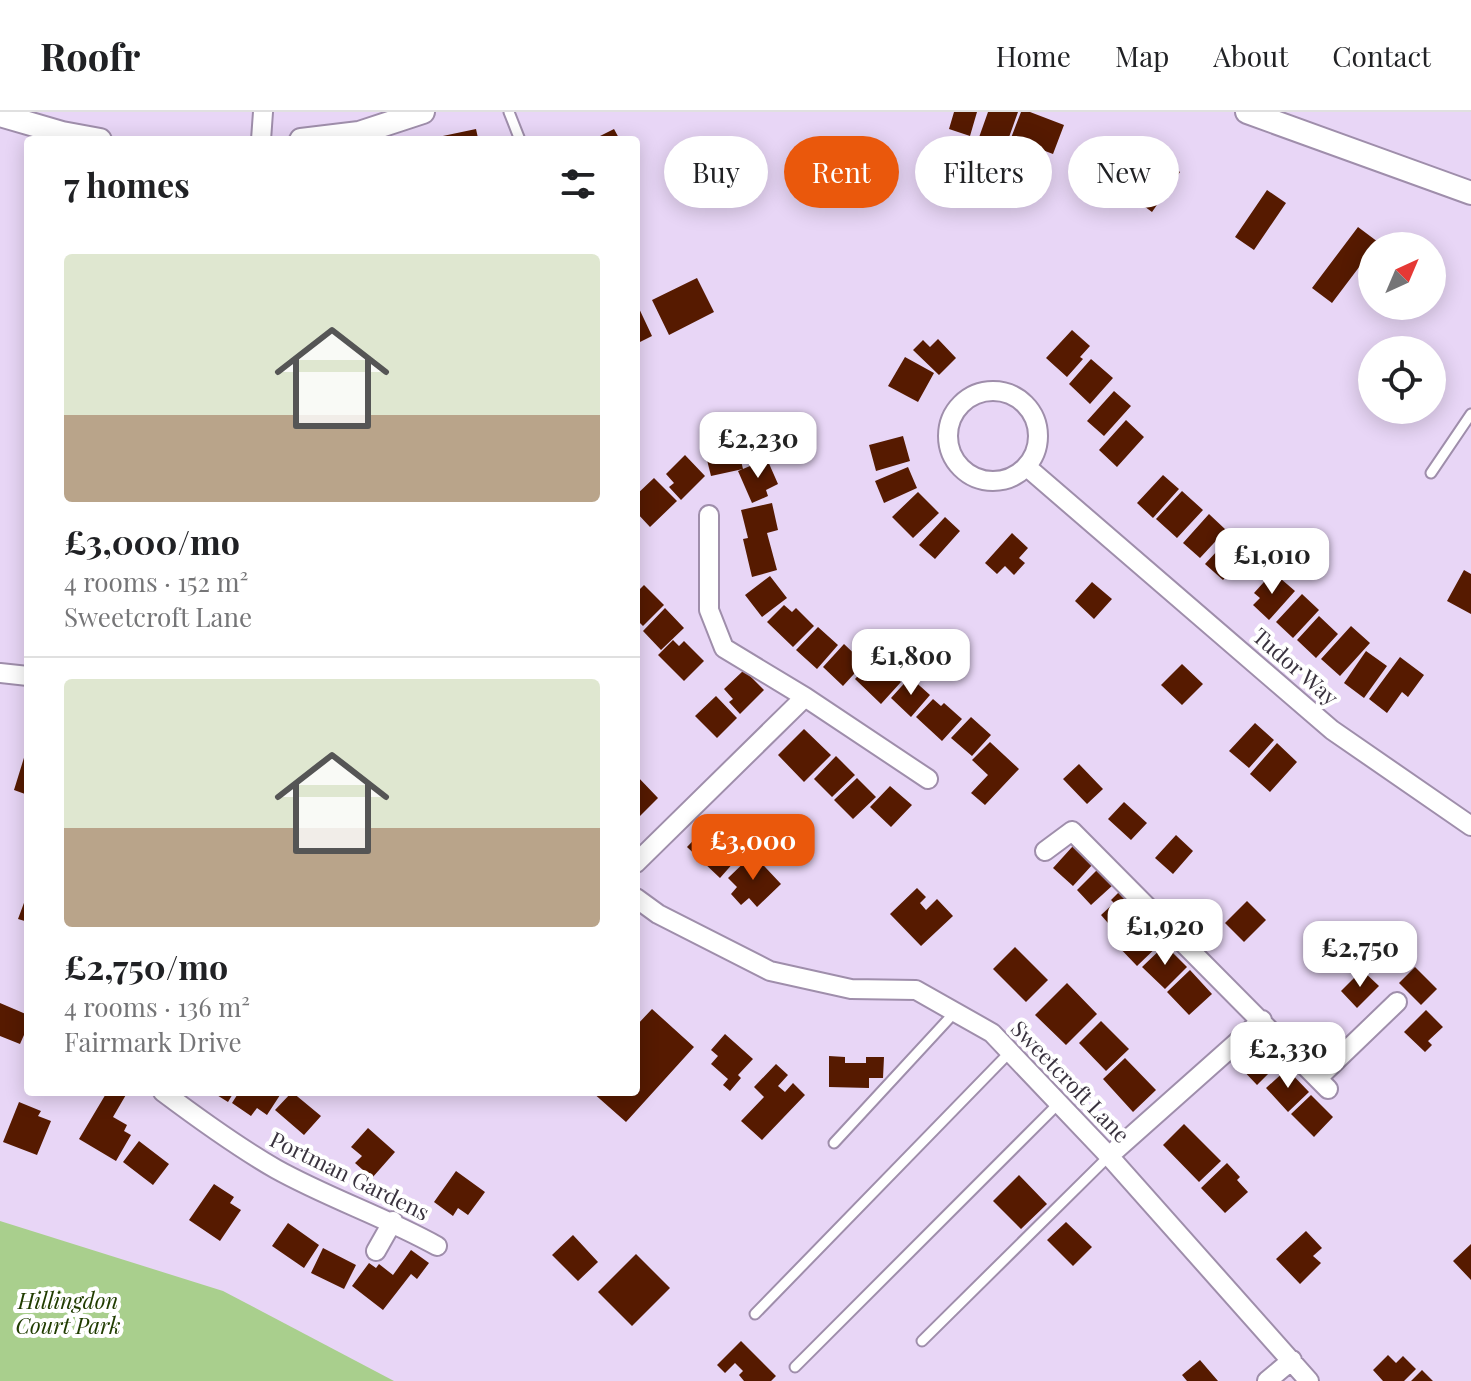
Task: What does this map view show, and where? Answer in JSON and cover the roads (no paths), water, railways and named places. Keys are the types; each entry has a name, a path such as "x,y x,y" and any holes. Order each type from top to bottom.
{"street":[{"path":"261,136 263,112"},
{"path":"334,136 359,133 423,112"},
{"path":"1247,112 1471,193"},
{"path":"0,115 78,136"},
{"path":"986,390 1003,391 1017,397 1032,412 1037,426 1038,439 1027,467 1012,477 997,481 972,476 962,470 952,457 947,442 952,415 961,402 986,390"},
{"name":"Tudor Way","path":"1027,467 1332,730 1471,826"},
{"path":"709,515 709,610 724,648 805,697 928,779"},
{"path":"0,673 24,676"},
{"path":"640,859 805,697"},
{"path":"1045,851 1072,831 1323,1083 1397,1002"},
{"name":"Sweetcroft Lane","path":"640,901 658,914 770,971 851,989 916,990 992,1033 1109,1156 1309,1381"},
{"path":"1109,1156 1262,1020"},
{"name":"Portman Gardens","path":"168,1096 204,1123 277,1169 353,1206 393,1221 437,1246"},
{"path":"376,1251 393,1221"},
{"path":"1267,1381 1292,1360"}],"lane":[{"path":"509,112 518,136"},
{"path":"1431,473 1471,414"},
{"path":"834,1143 955,1012"},
{"path":"755,1314 1010,1052"},
{"path":"795,1367 1058,1104"},
{"path":"922,1341 1109,1156"}],"park label":[{"name":"Hillingdon Court Park","path":"68,1312"}]}
